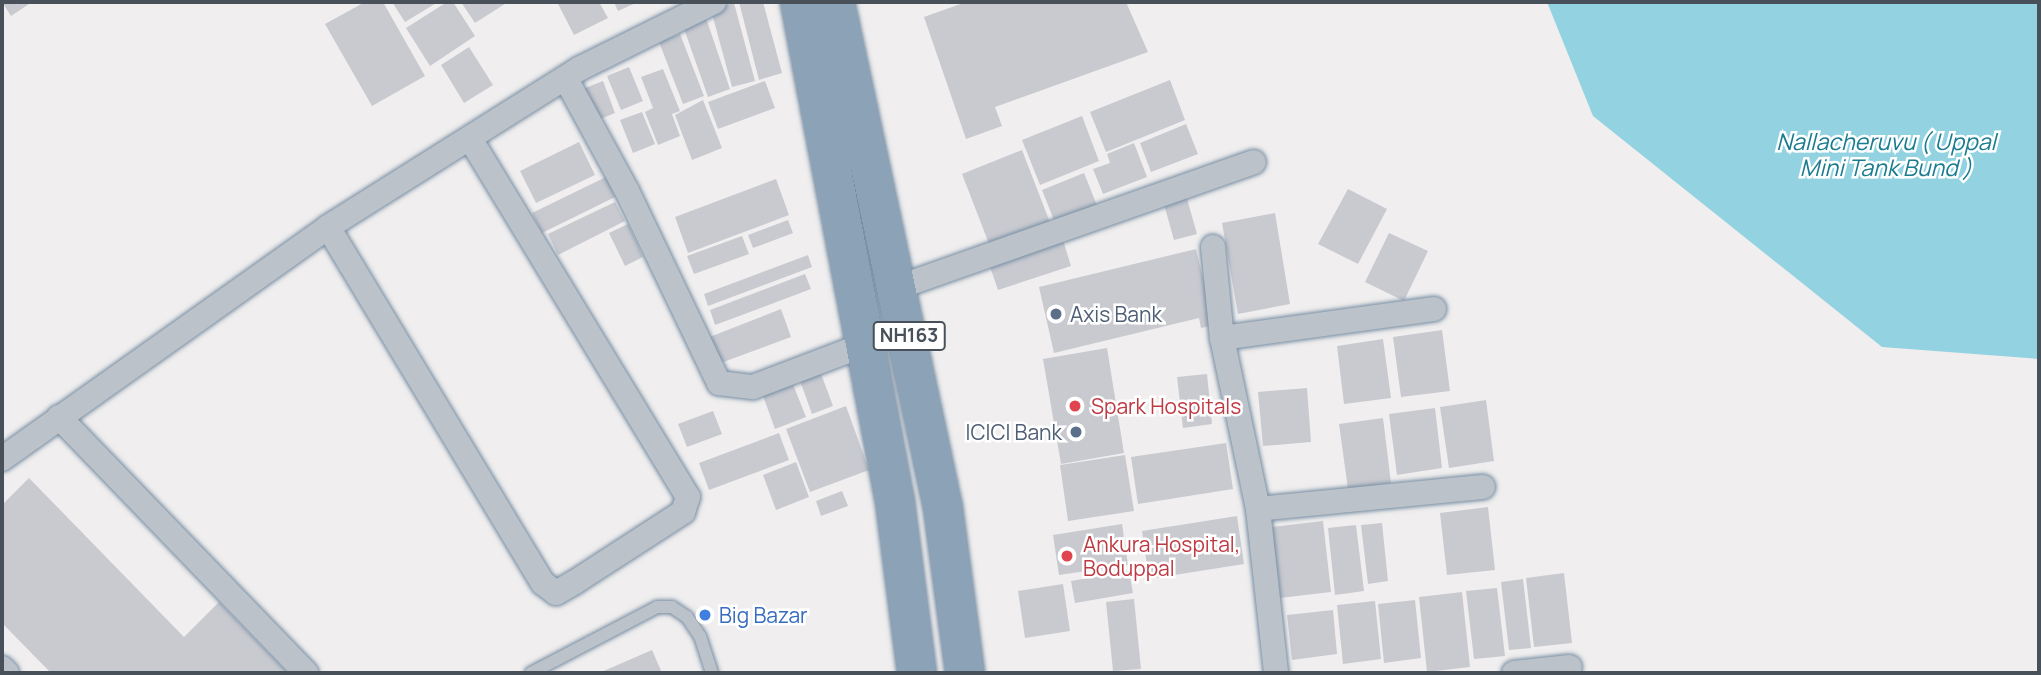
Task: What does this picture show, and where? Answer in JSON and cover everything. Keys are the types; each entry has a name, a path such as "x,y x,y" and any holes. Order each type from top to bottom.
{"highway":[{"name":"NH163","path":"800,2 895,502 917,673"},
{"name":"NH163","path":"835,2 899,287 943,508 965,673"},
{"path":"868,358 913,359"}],"street":[{"path":"2,459 328,227 566,79 713,2"},
{"path":"566,79 628,191 719,383 753,387 868,358"},
{"path":"328,227 543,583 556,593 575,582 683,512 688,497 470,138"},
{"path":"899,287 1254,162"},
{"path":"1213,247 1222,338 1258,509 1276,673"},
{"path":"1222,338 1434,309"},
{"path":"59,416 306,673"},
{"path":"1258,509 1483,486"},
{"path":"1514,673 1570,667"},
{"path":"2,668 7,673"}],"lane":[{"path":"531,673 657,607 672,607 687,617 700,636 712,673"}],"water":[{"name":"Nallacheruvu ( Uppal Mini Tank Bund )","path":"1547,2 2039,2 2039,359 1882,347 1593,116"}],"building":[{"path":"2,2 32,2 11,16"},
{"path":"365,2 383,2 425,76 372,106 325,24"},
{"path":"392,2 438,2 405,22"},
{"path":"447,2 453,2 475,36 430,66 406,28"},
{"path":"461,2 508,2 475,23"},
{"path":"557,2 599,2 608,18 574,35"},
{"path":"614,2 638,2 618,11"},
{"path":"739,2 763,2 782,73 759,80"},
{"path":"966,2 1126,2 1148,52 995,107 1002,126 966,139 924,17"},
{"path":"734,3 755,81 732,87 711,10"},
{"path":"705,15 730,89 708,97 682,23"},
{"path":"680,34 704,96 683,104 659,42"},
{"path":"469,47 493,85 464,103 441,65"},
{"path":"629,67 643,101 621,110 607,76"},
{"path":"663,69 680,111 672,114 680,136 658,145 645,112 653,108 641,77"},
{"path":"1170,80 1185,120 1106,152 1090,112"},
{"path":"603,81 615,113 593,122 580,90"},
{"path":"765,81 775,108 718,129 708,102"},
{"path":"703,100 722,148 692,160 675,115"},
{"path":"642,112 655,144 633,153 620,120"},
{"path":"1082,116 1099,161 1040,185 1022,140"},
{"path":"1186,124 1198,154 1151,172 1140,143"},
{"path":"579,142 595,175 536,203 520,171"},
{"path":"1134,143 1147,177 1103,194 1093,169 1110,163 1107,154"},
{"path":"1022,150 1051,225 991,249 962,174"},
{"path":"1084,173 1098,208 1056,225 1042,190"},
{"path":"606,177 615,197 542,233 532,213"},
{"path":"776,179 789,215 688,253 675,217"},
{"path":"1348,189 1387,209 1358,264 1318,244"},
{"path":"1186,195 1197,234 1174,240 1163,201"},
{"path":"615,202 625,221 558,255 548,234"},
{"path":"1275,213 1290,304 1238,314 1222,223"},
{"path":"788,220 793,233 753,248 748,235"},
{"path":"628,224 643,257 625,266 609,233"},
{"path":"1389,233 1428,251 1404,301 1365,282"},
{"path":"742,236 749,254 694,274 687,256"},
{"path":"1062,237 1071,266 998,290 988,261"},
{"path":"1196,249 1214,325 1201,328 1199,318 1054,353 1039,287"},
{"path":"808,255 812,267 708,306 704,294"},
{"path":"805,274 811,289 715,325 710,310"},
{"path":"781,309 791,337 718,364 707,338"},
{"path":"1442,330 1450,391 1401,397 1393,337"},
{"path":"1383,339 1391,398 1344,404 1337,346"},
{"path":"1107,348 1124,453 1061,464 1043,359"},
{"path":"820,371 833,406 812,414 799,378"},
{"path":"1207,374 1212,424 1183,428 1177,377"},
{"path":"792,382 806,417 775,429 762,393"},
{"path":"1307,388 1311,442 1263,446 1258,392"},
{"path":"1486,400 1494,461 1449,468 1440,407"},
{"path":"846,406 869,470 810,492 786,429"},
{"path":"1435,408 1442,468 1397,475 1389,414"},
{"path":"713,411 722,434 687,447 678,424"},
{"path":"1383,418 1391,483 1348,489 1339,424"},
{"path":"779,433 789,460 709,490 699,463"},
{"path":"1226,443 1233,489 1138,504 1131,457"},
{"path":"1125,455 1134,511 1068,521 1060,465"},
{"path":"796,462 809,497 776,510 763,475"},
{"path":"29,478 184,637 219,602 288,673 51,673 2,623 2,505"},
{"path":"842,491 848,506 821,516 816,501"},
{"path":"1488,507 1495,570 1447,575 1440,513"},
{"path":"1237,516 1244,564 1149,579 1142,531"},
{"path":"1323,521 1331,592 1280,598 1272,527"},
{"path":"1382,523 1388,581 1368,584 1361,525"},
{"path":"1122,524 1128,565 1059,575 1053,535"},
{"path":"1356,525 1364,591 1335,595 1328,528"},
{"path":"1129,571 1133,593 1075,603 1071,581"},
{"path":"1564,573 1572,643 1534,647 1526,578"},
{"path":"1523,579 1531,648 1509,650 1501,582"},
{"path":"1063,584 1070,631 1025,638 1018,591"},
{"path":"1497,588 1505,656 1474,659 1466,591"},
{"path":"1462,592 1470,667 1427,672 1419,597"},
{"path":"1134,599 1141,669 1113,671 1106,602"},
{"path":"1415,600 1421,658 1384,663 1378,604"},
{"path":"1375,601 1381,659 1343,664 1337,605"},
{"path":"1333,610 1337,654 1292,660 1287,615"},
{"path":"652,650 662,673 599,673"}],"place":[{"name":"Axis Bank","path":"1056,314"},
{"name":"Spark Hospitals","path":"1075,406"},
{"name":"ICICI Bank","path":"1076,432"},
{"name":"Ankura Hospital, Boduppal","path":"1067,556"},
{"name":"Big Bazar","path":"705,615"}]}
